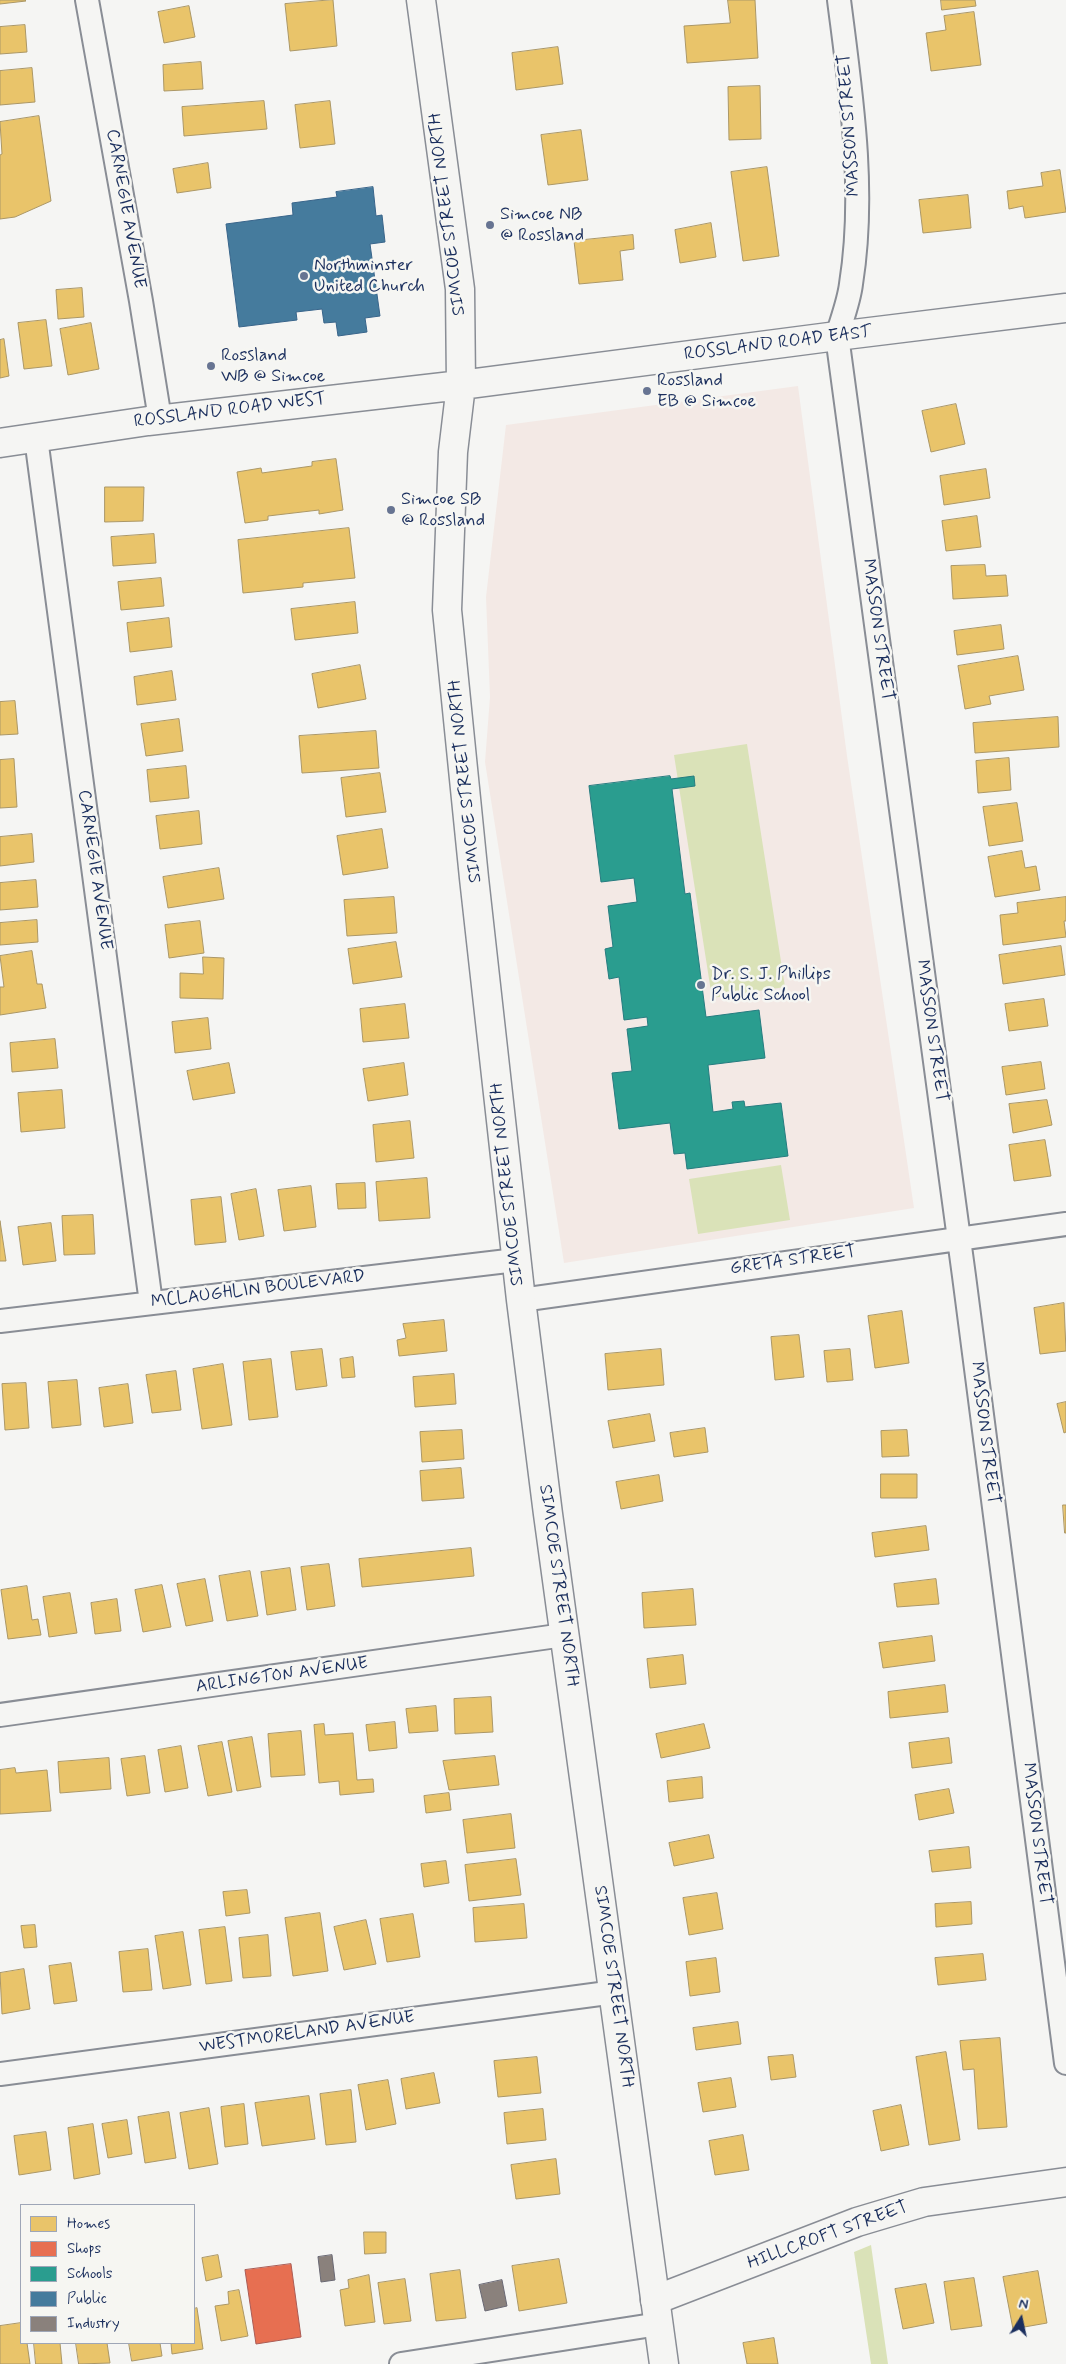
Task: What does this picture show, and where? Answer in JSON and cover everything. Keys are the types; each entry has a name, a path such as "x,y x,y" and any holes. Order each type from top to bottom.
{"main road":[{"name":"SIMCOE STREET NORTH","path":"421,0 460,289 461,385 453,452 447,610 516,1260 564,1636 615,1992 664,2364"},
{"name":"ROSSLAND ROAD EAST","path":"461,385 1066,308"},
{"name":"ROSSLAND ROAD WEST","path":"0,442 160,420 461,385"},
{"name":"HILLCROFT STREET","path":"657,2312 857,2222 924,2202 1066,2182"}],"street":[{"name":"CARNEGIE AVENUE","path":"87,0 142,301 160,420"},
{"name":"MASSON STREET","path":"839,0 853,113 857,174 855,249 851,285 837,336 1066,2063"},
{"name":"CARNEGIE AVENUE","path":"36,438 151,1303"},
{"name":"GRETA STREET","path":"521,1300 1066,1224"},
{"name":"MCLAUGHLIN BOULEVARD","path":"0,1321 516,1260"},
{"name":"ARLINGTON AVENUE","path":"0,1715 564,1636"},
{"name":"WESTMORELAND AVENUE","path":"0,2074 615,1992"},
{"path":"401,2364 657,2312"}],"shaded area":[{"name":"Dr. S. J. Phillips Public School","path":"798,386 847,756 914,1208 564,1263 485,762 490,697 486,597 506,425"}],"green space":[{"path":"747,744 785,987 712,998 674,755"},
{"path":"781,1165 790,1220 698,1234 689,1179"},
{"path":"871,2245 888,2364 871,2364 854,2252"}],"building: Homes":[{"path":"0,0 25,0 26,1 0,4"},
{"path":"333,0 337,46 290,51 285,4"},
{"path":"728,0 755,0 758,58 687,63 684,26 730,23"},
{"path":"941,0 975,0 976,6 942,10"},
{"path":"189,6 195,37 164,43 158,12"},
{"path":"974,12 981,65 931,71 926,33 946,30 944,16"},
{"path":"25,25 27,52 0,54 0,27"},
{"path":"558,47 563,84 516,90 512,53"},
{"path":"201,62 203,89 164,91 163,65"},
{"path":"32,68 35,102 0,105 0,71"},
{"path":"760,86 761,139 729,140 728,87"},
{"path":"264,101 267,129 184,136 182,107"},
{"path":"330,101 335,144 300,148 295,105"},
{"path":"39,116 51,201 15,217 0,219 0,155 2,154 0,122"},
{"path":"581,130 588,180 548,185 541,135"},
{"path":"208,163 211,188 177,193 173,169"},
{"path":"767,167 779,256 743,261 731,172"},
{"path":"1060,170 1066,212 1025,218 1023,206 1009,209 1007,191 1043,186 1041,173"},
{"path":"968,195 971,228 923,233 919,200"},
{"path":"711,223 716,257 680,263 675,230"},
{"path":"633,235 634,249 620,251 623,280 579,284 574,241"},
{"path":"82,288 84,317 58,319 56,290"},
{"path":"46,320 52,366 24,369 18,323"},
{"path":"91,323 99,369 68,375 60,329"},
{"path":"4,339 9,376 0,378 0,340"},
{"path":"956,404 965,444 931,452 922,411"},
{"path":"336,459 343,510 319,514 319,510 268,516 268,520 245,523 237,472 261,468 262,473 312,466 312,462"},
{"path":"986,469 990,498 944,505 940,476"},
{"path":"105,487 144,487 143,521 105,522"},
{"path":"977,516 981,547 946,551 942,521"},
{"path":"349,528 355,578 303,583 303,587 243,593 238,540"},
{"path":"154,534 156,563 113,566 111,537"},
{"path":"985,565 986,576 1006,575 1008,596 953,599 951,566"},
{"path":"161,578 164,606 121,610 118,582"},
{"path":"355,602 358,633 295,640 291,609"},
{"path":"169,618 172,647 130,652 127,623"},
{"path":"1001,625 1004,649 957,655 954,631"},
{"path":"1018,656 1024,690 989,696 991,704 965,709 958,666"},
{"path":"360,665 366,699 318,708 312,674"},
{"path":"172,671 176,700 137,705 134,677"},
{"path":"15,701 18,734 0,735 0,702"},
{"path":"1058,717 1059,747 975,753 973,723"},
{"path":"179,719 183,751 146,756 141,724"},
{"path":"376,731 379,768 302,773 299,736"},
{"path":"1009,758 1011,790 978,793 976,761"},
{"path":"14,759 17,807 0,808 0,760"},
{"path":"186,766 189,798 150,802 147,770"},
{"path":"380,773 386,812 346,817 341,778"},
{"path":"1017,803 1023,841 989,846 983,807"},
{"path":"199,811 202,844 160,849 156,816"},
{"path":"382,829 388,868 343,875 337,836"},
{"path":"32,834 34,862 0,866 0,837"},
{"path":"1022,851 1025,868 1036,866 1040,890 995,897 988,857"},
{"path":"219,868 224,899 168,908 163,877"},
{"path":"36,880 38,907 0,910 0,883"},
{"path":"394,897 397,933 347,936 344,900"},
{"path":"1066,897 1066,921 1064,921 1066,937 1003,945 1000,915 1018,913 1017,903"},
{"path":"37,920 38,942 0,945 0,923"},
{"path":"200,921 204,953 169,958 165,925"},
{"path":"396,942 402,977 353,984 348,949"},
{"path":"1061,946 1065,975 1003,984 999,955"},
{"path":"32,951 37,984 42,984 46,1008 0,1015 0,987 4,987 0,956"},
{"path":"203,957 224,958 223,999 180,998 180,973 203,974"},
{"path":"1044,999 1048,1026 1009,1031 1005,1004"},
{"path":"405,1004 409,1038 363,1042 360,1009"},
{"path":"208,1018 211,1049 175,1053 172,1022"},
{"path":"55,1039 58,1068 12,1072 10,1043"},
{"path":"1041,1062 1045,1089 1006,1095 1002,1067"},
{"path":"229,1063 235,1093 193,1100 187,1071"},
{"path":"404,1063 408,1095 368,1101 363,1069"},
{"path":"62,1090 65,1128 21,1132 18,1093"},
{"path":"1047,1100 1052,1125 1013,1133 1009,1104"},
{"path":"410,1121 414,1158 376,1162 373,1125"},
{"path":"1045,1140 1051,1176 1014,1181 1009,1145"},
{"path":"427,1178 430,1218 379,1221 376,1182"},
{"path":"365,1183 366,1208 338,1209 336,1184"},
{"path":"311,1186 316,1227 284,1231 278,1190"},
{"path":"256,1189 264,1236 239,1240 231,1194"},
{"path":"221,1197 226,1242 195,1245 191,1200"},
{"path":"93,1215 95,1254 64,1255 62,1216"},
{"path":"0,1221 6,1261 0,1261"},
{"path":"51,1223 56,1261 23,1265 18,1227"},
{"path":"1064,1303 1066,1351 1040,1354 1034,1308"},
{"path":"902,1311 909,1363 875,1368 868,1316"},
{"path":"444,1320 447,1351 399,1356 397,1340 406,1338 403,1324"},
{"path":"799,1335 804,1377 775,1380 771,1337"},
{"path":"322,1349 327,1386 296,1390 291,1352"},
{"path":"661,1349 664,1385 608,1390 605,1354"},
{"path":"850,1349 853,1380 827,1382 824,1351"},
{"path":"353,1357 355,1377 342,1378 340,1359"},
{"path":"271,1359 278,1417 249,1420 243,1362"},
{"path":"223,1364 232,1425 202,1429 193,1369"},
{"path":"176,1371 181,1410 152,1413 146,1375"},
{"path":"454,1374 456,1404 415,1407 413,1377"},
{"path":"77,1380 81,1425 52,1428 48,1382"},
{"path":"26,1383 29,1428 5,1430 2,1384"},
{"path":"128,1384 133,1423 104,1427 99,1388"},
{"path":"1066,1402 1066,1432 1064,1433 1057,1404"},
{"path":"650,1414 655,1441 613,1448 608,1421"},
{"path":"705,1428 708,1452 674,1457 670,1433"},
{"path":"462,1430 464,1459 422,1462 420,1432"},
{"path":"907,1430 909,1456 882,1457 881,1431"},
{"path":"461,1468 464,1498 422,1501 420,1471"},
{"path":"881,1474 917,1474 917,1498 881,1498"},
{"path":"659,1475 663,1501 621,1509 616,1482"},
{"path":"1063,1505 1066,1505 1066,1533 1065,1533"},
{"path":"926,1526 929,1550 875,1557 872,1533"},
{"path":"471,1548 474,1576 362,1587 359,1559"},
{"path":"329,1564 335,1606 307,1610 301,1567"},
{"path":"290,1568 296,1610 267,1615 261,1572"},
{"path":"250,1571 258,1616 227,1621 219,1576"},
{"path":"205,1579 213,1621 186,1626 177,1584"},
{"path":"936,1579 939,1604 897,1607 894,1584"},
{"path":"162,1585 171,1627 143,1632 135,1590"},
{"path":"27,1586 32,1620 38,1619 41,1635 8,1639 1,1590"},
{"path":"693,1589 696,1625 644,1628 642,1593"},
{"path":"70,1593 77,1633 49,1637 43,1597"},
{"path":"117,1599 121,1631 95,1634 91,1603"},
{"path":"932,1636 935,1661 883,1668 879,1643"},
{"path":"683,1655 686,1684 650,1688 647,1659"},
{"path":"945,1685 948,1712 890,1718 888,1692"},
{"path":"491,1697 493,1732 455,1734 454,1699"},
{"path":"436,1706 438,1731 409,1733 406,1709"},
{"path":"395,1722 397,1748 369,1751 366,1725"},
{"path":"324,1724 325,1735 353,1733 357,1780 373,1779 374,1792 340,1795 339,1781 319,1783 314,1725"},
{"path":"704,1724 710,1748 661,1758 656,1734"},
{"path":"301,1731 305,1775 271,1777 268,1734"},
{"path":"252,1737 261,1787 237,1791 228,1741"},
{"path":"949,1738 952,1763 912,1768 909,1743"},
{"path":"222,1742 232,1792 208,1796 198,1746"},
{"path":"181,1746 188,1788 165,1792 158,1750"},
{"path":"145,1756 150,1793 127,1796 121,1759"},
{"path":"495,1756 499,1785 449,1790 443,1761"},
{"path":"109,1758 111,1789 60,1793 58,1762"},
{"path":"15,1768 16,1773 47,1770 51,1811 0,1814 0,1770"},
{"path":"702,1777 703,1798 669,1802 667,1781"},
{"path":"949,1789 954,1813 919,1820 915,1795"},
{"path":"449,1793 451,1810 426,1813 424,1796"},
{"path":"511,1814 515,1848 467,1853 463,1820"},
{"path":"709,1835 714,1858 674,1866 669,1843"},
{"path":"969,1847 971,1868 932,1872 929,1851"},
{"path":"516,1859 521,1895 469,1901 465,1865"},
{"path":"446,1861 449,1883 424,1887 421,1864"},
{"path":"247,1890 250,1913 226,1916 223,1892"},
{"path":"717,1893 723,1929 689,1935 683,1898"},
{"path":"971,1902 972,1924 936,1927 935,1904"},
{"path":"524,1904 527,1938 475,1942 473,1908"},
{"path":"320,1913 328,1971 293,1976 285,1918"},
{"path":"413,1914 420,1957 387,1962 380,1919"},
{"path":"366,1920 376,1964 344,1970 334,1927"},
{"path":"35,1925 37,1947 24,1948 21,1926"},
{"path":"225,1927 232,1981 206,1984 199,1930"},
{"path":"183,1932 191,1985 163,1989 155,1936"},
{"path":"268,1935 271,1976 243,1978 239,1938"},
{"path":"148,1949 152,1990 123,1992 119,1952"},
{"path":"983,1954 986,1980 938,1985 935,1958"},
{"path":"716,1958 720,1992 690,1996 686,1962"},
{"path":"71,1963 77,2001 54,2004 49,1966"},
{"path":"24,1969 30,2009 2,2014 0,1973"},
{"path":"738,2022 741,2044 696,2050 693,2028"},
{"path":"1000,2038 1007,2127 978,2129 974,2069 963,2070 960,2041"},
{"path":"946,2052 960,2140 929,2145 916,2057"},
{"path":"793,2055 796,2077 771,2080 768,2057"},
{"path":"537,2057 541,2093 498,2097 494,2061"},
{"path":"434,2073 440,2103 406,2109 401,2079"},
{"path":"731,2078 736,2107 703,2112 698,2083"},
{"path":"388,2080 396,2124 366,2130 358,2085"},
{"path":"351,2090 356,2142 326,2145 320,2094"},
{"path":"309,2096 315,2139 262,2146 255,2103"},
{"path":"244,2104 248,2144 225,2147 221,2107"},
{"path":"901,2105 909,2145 881,2151 873,2111"},
{"path":"209,2108 218,2164 189,2169 180,2113"},
{"path":"543,2109 546,2140 507,2144 504,2113"},
{"path":"169,2112 176,2158 145,2163 138,2117"},
{"path":"127,2120 132,2154 108,2158 102,2124"},
{"path":"93,2124 100,2174 74,2179 68,2128"},
{"path":"46,2132 51,2170 19,2175 14,2136"},
{"path":"743,2135 749,2170 715,2175 709,2141"},
{"path":"556,2159 560,2194 516,2199 511,2165"},
{"path":"364,2232 386,2232 386,2253 365,2254"},
{"path":"218,2255 222,2277 206,2281 202,2258"},
{"path":"559,2259 567,2303 519,2311 512,2266"},
{"path":"460,2270 466,2318 436,2321 430,2274"},
{"path":"1038,2271 1047,2323 1013,2329 1003,2277"},
{"path":"369,2275 375,2322 345,2326 340,2290 349,2288 348,2280"},
{"path":"974,2278 982,2326 951,2330 944,2282"},
{"path":"405,2279 411,2321 384,2324 378,2283"},
{"path":"926,2284 934,2323 903,2329 895,2289"},
{"path":"239,2290 248,2336 221,2341 215,2306 229,2304 228,2292"},
{"path":"197,2308 203,2349 172,2354 171,2344 195,2344 195,2309"},
{"path":"20,2323 20,2344 27,2344 30,2364 0,2364 0,2326"},
{"path":"774,2338 778,2364 747,2364 743,2343"},
{"path":"34,2344 60,2344 62,2364 36,2364"},
{"path":"76,2344 107,2344 110,2363 79,2364"},
{"path":"129,2344 160,2344 162,2356 132,2361"}],"building: Shops":[{"path":"291,2264 301,2337 256,2344 245,2270"}],"building: Schools":[{"path":"670,776 671,779 694,776 695,786 672,789 685,894 690,893 706,1017 759,1010 765,1058 708,1065 713,1112 733,1109 732,1102 744,1101 745,1107 781,1103 788,1156 687,1169 685,1153 674,1154 670,1123 619,1129 612,1073 632,1071 627,1029 648,1026 647,1017 624,1020 619,977 609,979 605,949 613,947 608,906 637,902 634,878 601,882 589,786"}],"building: Public":[{"name":"Northminster United Church","path":"373,187 376,216 382,215 385,242 370,244 380,316 365,318 367,332 338,336 336,322 324,323 322,309 296,312 297,320 239,327 226,224 293,215 292,203 337,197 336,192"}],"building: Industry":[{"path":"332,2255 335,2280 321,2282 318,2257"},
{"path":"502,2280 507,2306 485,2311 479,2285"}],"place":[{"name":"Simcoe NB @ Rossland","path":"490,225"},
{"name":"Northminster United Church","path":"304,276"},
{"name":"Rossland WB @ Simcoe","path":"211,366"},
{"name":"Rossland EB @ Simcoe","path":"647,391"},
{"name":"Simcoe SB @ Rossland","path":"391,510"},
{"name":"Dr. S. J. Phillips Public School","path":"701,985"}]}
